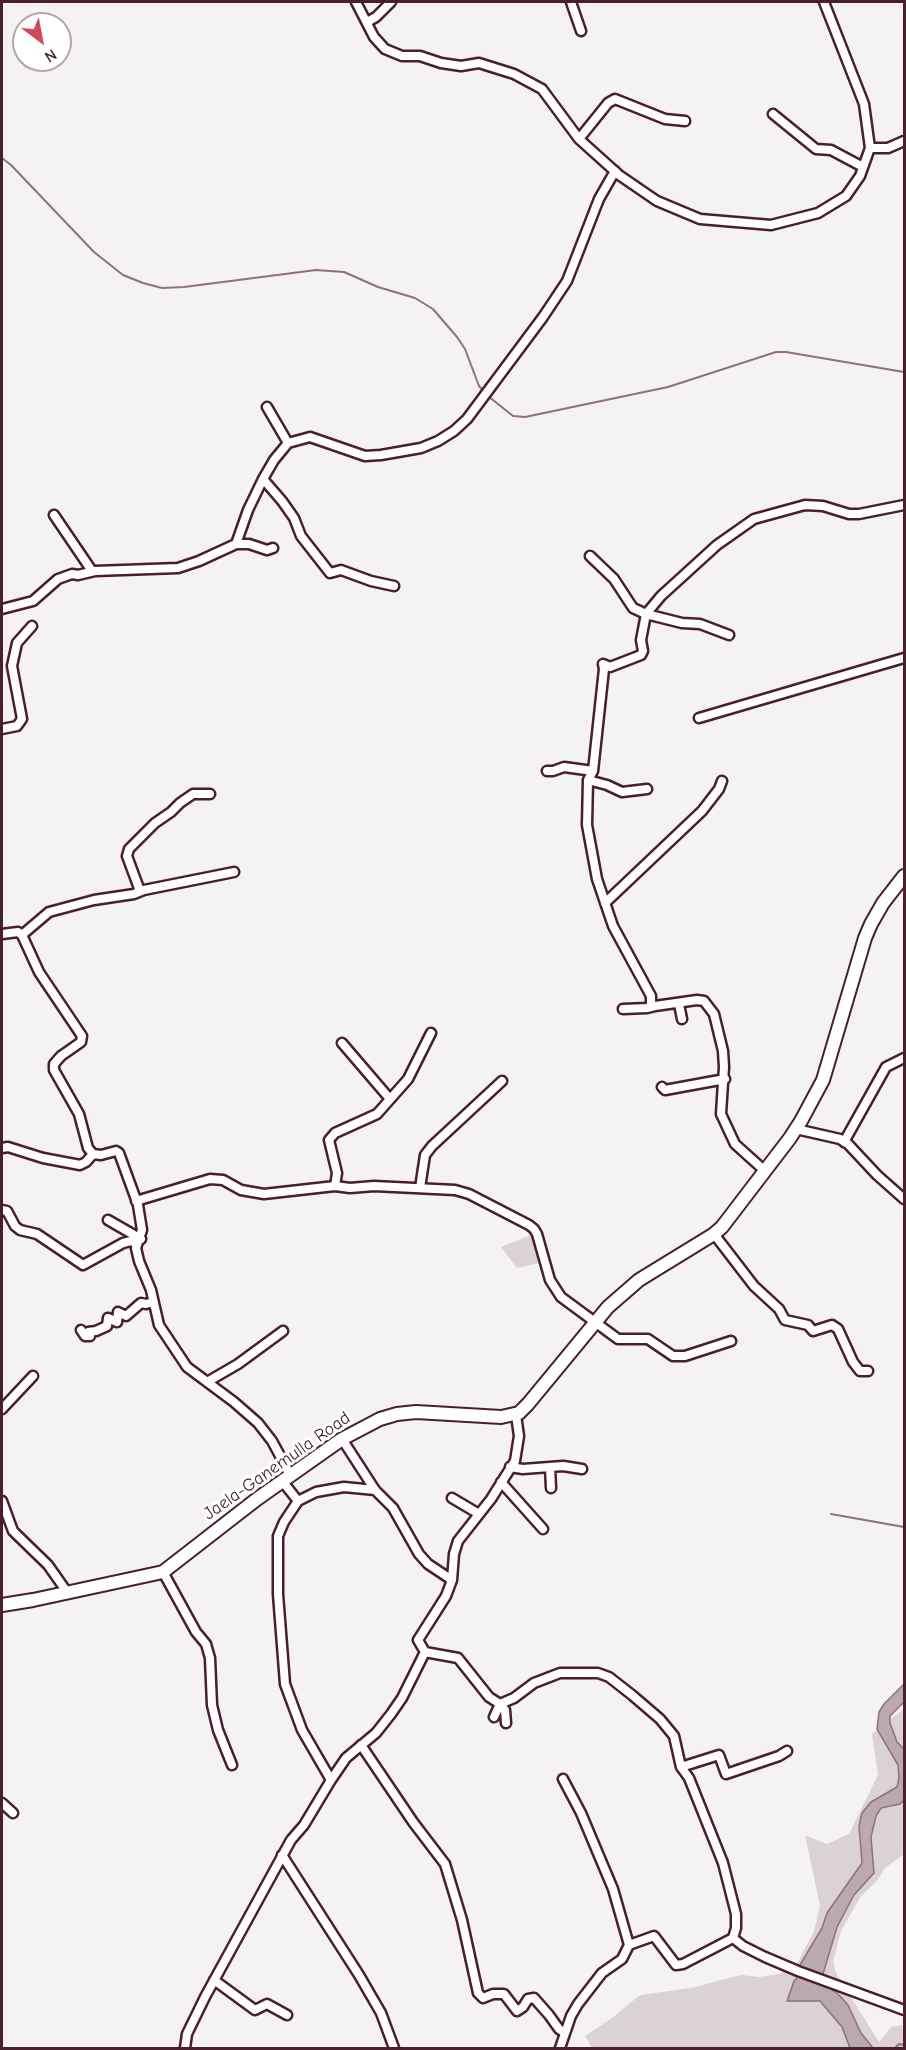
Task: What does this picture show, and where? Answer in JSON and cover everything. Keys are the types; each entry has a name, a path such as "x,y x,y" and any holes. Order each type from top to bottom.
{"main road":[{"path":"516,1415 528,1404 608,1307 639,1280 714,1234 731,1216 796,1129 823,1080 865,938 883,903 904,876"},
{"name":"Jaela-Ganemulla Road","path":"2,1605 163,1572 257,1499 342,1440 362,1428 397,1414 416,1412 501,1417 516,1415"}],"street":[{"path":"356,2 374,37 385,49 402,56 420,56 461,66 479,63 514,74 542,88 579,139 615,171 657,201 700,219 771,225 818,213 846,196 860,176 870,148 864,104 824,2"},
{"path":"367,22 376,17 391,2"},
{"path":"571,2 581,31"},
{"path":"579,139 608,103 615,99 665,119 685,121"},
{"path":"773,114 816,149 831,150 863,166"},
{"path":"870,148 888,148 904,141"},
{"path":"236,544 248,510 263,479 274,460 288,443 310,437 364,456 381,455 421,448 438,441 467,419 543,318 567,281 599,200 615,171"},
{"path":"267,407 288,443"},
{"path":"263,479 282,501 294,518 301,536 330,573 341,570 371,581 394,586"},
{"path":"655,1006 651,1004 651,996 613,926 597,879 587,833 603,664 610,667 641,655 643,651 641,640 646,614 661,596 717,545 754,519 805,505 823,506 849,514 859,514 904,505"},
{"path":"54,515 92,571"},
{"path":"2,609 33,601 64,576 92,571 178,568 236,544 249,544 267,550 273,548"},
{"path":"590,556 614,579 633,608 646,614 682,623 700,624 729,635"},
{"path":"2,729 17,726 22,719 12,666 17,643 32,626"},
{"path":"699,718 904,658"},
{"path":"547,771 564,767 591,776 622,792 647,789"},
{"path":"605,903 702,811 719,789 722,781"},
{"path":"140,891 127,856 129,849 155,823 193,794 210,794"},
{"path":"22,935 49,912 94,900 234,872"},
{"path":"2,934 18,932 22,935 39,972 82,1036 81,1042 54,1064 54,1070 76,1107 88,1148 93,1154 101,1155 116,1151 119,1153 136,1200 142,1230 139,1241 139,1261 150,1290 159,1325 187,1367 258,1423 272,1440 298,1501"},
{"path":"622,1009 704,1001 714,1014 723,1052 725,1079 721,1114 724,1123 735,1144 765,1171"},
{"path":"679,1004 682,1019"},
{"path":"335,1186 337,1173 329,1140 335,1133 377,1114 408,1079 431,1033"},
{"path":"342,1043 390,1099"},
{"path":"844,1142 886,1067 904,1058"},
{"path":"662,1087 664,1090 725,1079"},
{"path":"420,1188 425,1155 502,1081"},
{"path":"796,1129 844,1142 904,1199"},
{"path":"2,1148 8,1147 44,1158 80,1165 93,1154"},
{"path":"136,1200 210,1179 224,1180 241,1190 264,1194 335,1186 455,1190 469,1194 529,1225 537,1234 554,1288 561,1297 618,1339 648,1340 674,1356 685,1356 731,1341"},
{"path":"2,1210 7,1211 15,1226 20,1230 37,1234 83,1264 123,1243 139,1241"},
{"path":"108,1220 139,1241"},
{"path":"714,1234 754,1286 779,1309 785,1320 808,1325 813,1331 832,1325 838,1329 853,1362 860,1371 868,1371"},
{"path":"81,1330 85,1336 90,1336 88,1332 107,1326 108,1318 117,1322 118,1312 126,1316 141,1303 153,1302"},
{"path":"207,1382 238,1364 283,1331"},
{"path":"2,1409 33,1376"},
{"path":"506,1723 505,1710 489,1697 458,1658 425,1652 418,1640 446,1596 452,1580 454,1554 458,1541 492,1499 515,1461 519,1436 516,1415"},
{"path":"342,1440 375,1490 393,1508 419,1554 428,1564 452,1580"},
{"path":"510,1467 563,1466 582,1469"},
{"path":"550,1467 551,1488"},
{"path":"501,1482 543,1529"},
{"path":"331,1780 302,1730 285,1684 278,1594 278,1536 298,1501 316,1492 332,1488 357,1487 375,1490"},
{"path":"452,1498 479,1514"},
{"path":"2,1501 13,1531 48,1565 67,1592"},
{"path":"163,1572 196,1632 206,1644 210,1658 212,1705 218,1730 232,1765"},
{"path":"183,2048 214,1980 291,1840 304,1826 346,1758 376,1733 402,1698 425,1652"},
{"path":"494,1717 500,1704 514,1698 534,1683 560,1672 598,1673 609,1677 660,1719 674,1736 681,1767 689,1778 723,1863 736,1914 736,1928 733,1938 676,1965 654,1936 629,1945"},
{"path":"361,1745 413,1822 445,1864 462,1920 478,1993 483,1998 493,1994 504,1994 517,2010 523,2007 528,1999 534,1998 559,2029 565,2033"},
{"path":"681,1767 719,1755 726,1774 779,1756 787,1751"},
{"path":"560,2049 571,2016 578,2004 602,1973 622,1959 629,1945 613,1889 581,1813 562,1779"},
{"path":"2,1803 12,1813"},
{"path":"282,1855 381,2013 394,2049"},
{"path":"733,1938 750,1950 798,1971 904,2010"},
{"path":"214,1980 255,2010 267,2004 287,2015"}],"shaded area":[{"path":"531,1235 540,1259 539,1263 517,1268 501,1247"},
{"path":"904,1684 904,1702 890,1716 890,1723 897,1742 904,1749 904,1800 900,1804 881,1808 876,1816 871,1837 874,1873 854,1895 837,1927 823,1974 826,1985 848,2005 861,2033 873,2048 850,2048 842,2027 820,2001 787,2001 794,1981 800,1975 800,1965 822,1928 827,1913 862,1863 859,1826 862,1813 871,1802 897,1787 898,1765 877,1729 879,1712"},
{"path":"904,1709 904,1854 885,1868 876,1882 861,1896 841,1931 833,1962 836,1973 879,2042 891,2027 901,2025 904,2027 904,2048 592,2048 585,2036 640,1995 691,1988 741,1975 759,1977 780,1974 798,1962 814,1931 820,1906 805,1835 827,1844 849,1834 878,1775 872,1734"}],"waterway":[{"path":"2,158 94,252 123,275 143,283 162,288 184,287 316,270 344,272 378,287 415,298 433,309 457,337 465,349 479,386 484,392"},
{"path":"488,396 513,416 525,417 668,387 776,352 904,372"},
{"path":"831,1514 904,1527"},
{"path":"895,2048 899,2044 904,2045"}]}
